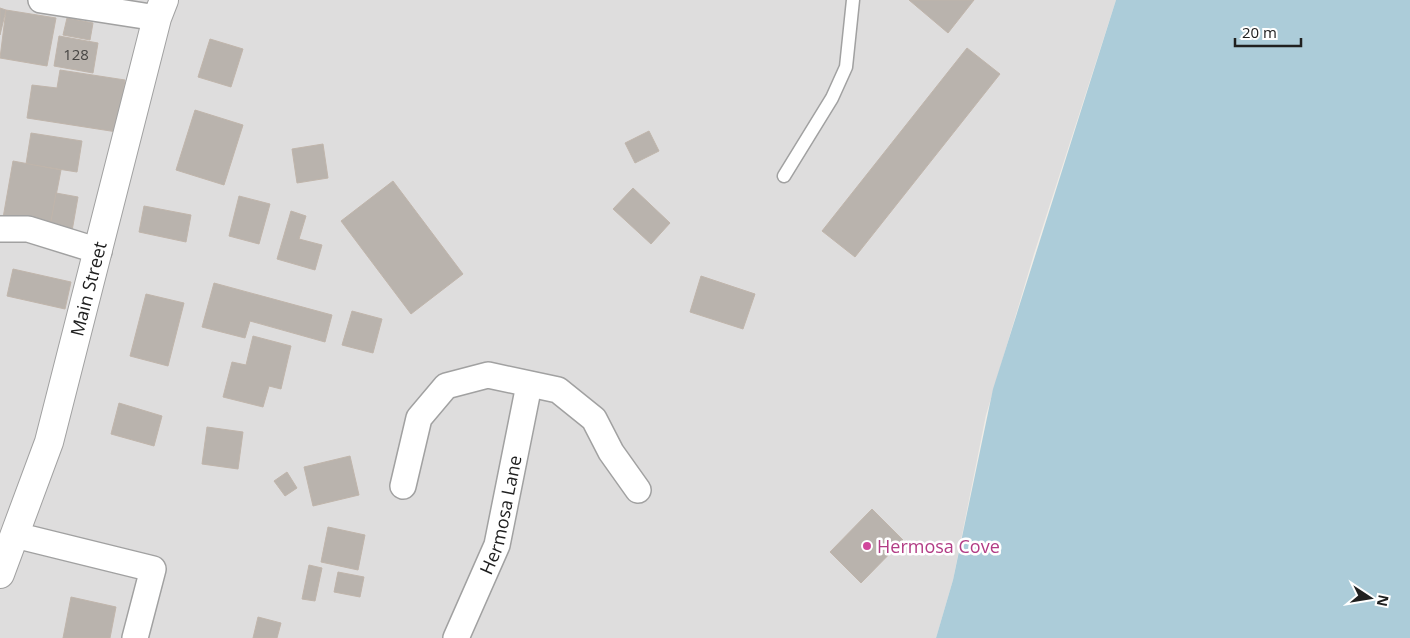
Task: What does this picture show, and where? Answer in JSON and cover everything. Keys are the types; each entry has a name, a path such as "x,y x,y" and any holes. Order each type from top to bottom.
{"street":[{"path":"41,0 161,9"},
{"name":"Main Street","path":"0,574 49,442 161,9"},
{"path":"0,229 28,229 98,251"},
{"path":"404,486 419,418 446,386 488,375 558,390 594,419 611,452 638,490"},
{"name":"Hermosa Lane","path":"456,638 497,545 530,385"},
{"path":"15,535 153,569 135,638"}],"lane":[{"path":"784,176 832,98 846,67 853,0"}],"shaded area":[{"path":"0,0 1116,0 1034,254 986,415 953,580 936,638 0,638"}],"water":[{"path":"1116,0 1410,0 1410,638 936,638 953,580 993,389"}],"building":[{"path":"909,0 974,0 948,33"},
{"path":"0,8 6,10 0,35"},
{"path":"6,10 56,18 47,66 0,58"},
{"path":"67,18 93,23 90,40 63,35"},
{"path":"59,36 98,43 93,73 54,66"},
{"path":"210,39 243,49 231,87 198,77"},
{"path":"967,48 1000,74 855,257 822,231"},
{"path":"60,70 125,80 117,132 27,118 32,85 57,88"},
{"path":"195,110 243,125 224,185 176,170"},
{"path":"649,131 659,151 635,163 625,143"},
{"path":"31,133 82,141 77,172 26,164"},
{"path":"323,144 328,178 297,183 292,149"},
{"path":"13,161 61,170 50,227 3,218"},
{"path":"393,181 463,274 411,314 341,221"},
{"path":"633,188 670,223 651,244 613,209"},
{"path":"56,193 78,197 72,231 50,227"},
{"path":"239,196 270,204 259,244 229,236"},
{"path":"144,206 191,215 186,242 139,232"},
{"path":"291,211 306,216 299,239 322,245 315,270 277,259"},
{"path":"13,269 71,282 65,309 7,296"},
{"path":"701,276 755,294 743,329 690,312"},
{"path":"214,283 332,315 325,342 250,321 245,338 202,327"},
{"path":"146,294 184,303 168,366 130,356"},
{"path":"352,311 382,319 373,353 342,345"},
{"path":"253,336 291,346 281,389 269,386 263,407 223,397 232,362 246,365"},
{"path":"119,403 162,416 154,446 111,434"},
{"path":"207,427 243,432 238,469 202,464"},
{"path":"350,456 359,495 313,506 304,467"},
{"path":"287,472 297,488 285,496 274,481"},
{"name":"Hermosa Cove","path":"872,509 903,540 861,583 830,552"},
{"path":"328,527 365,535 358,570 321,562"},
{"path":"309,565 322,568 315,601 302,599"},
{"path":"338,572 364,577 360,597 334,592"},
{"path":"71,597 116,607 110,638 63,638"},
{"path":"258,617 281,623 277,638 253,638"}],"place":[{"name":"Hermosa Cove","path":"867,546"}]}
